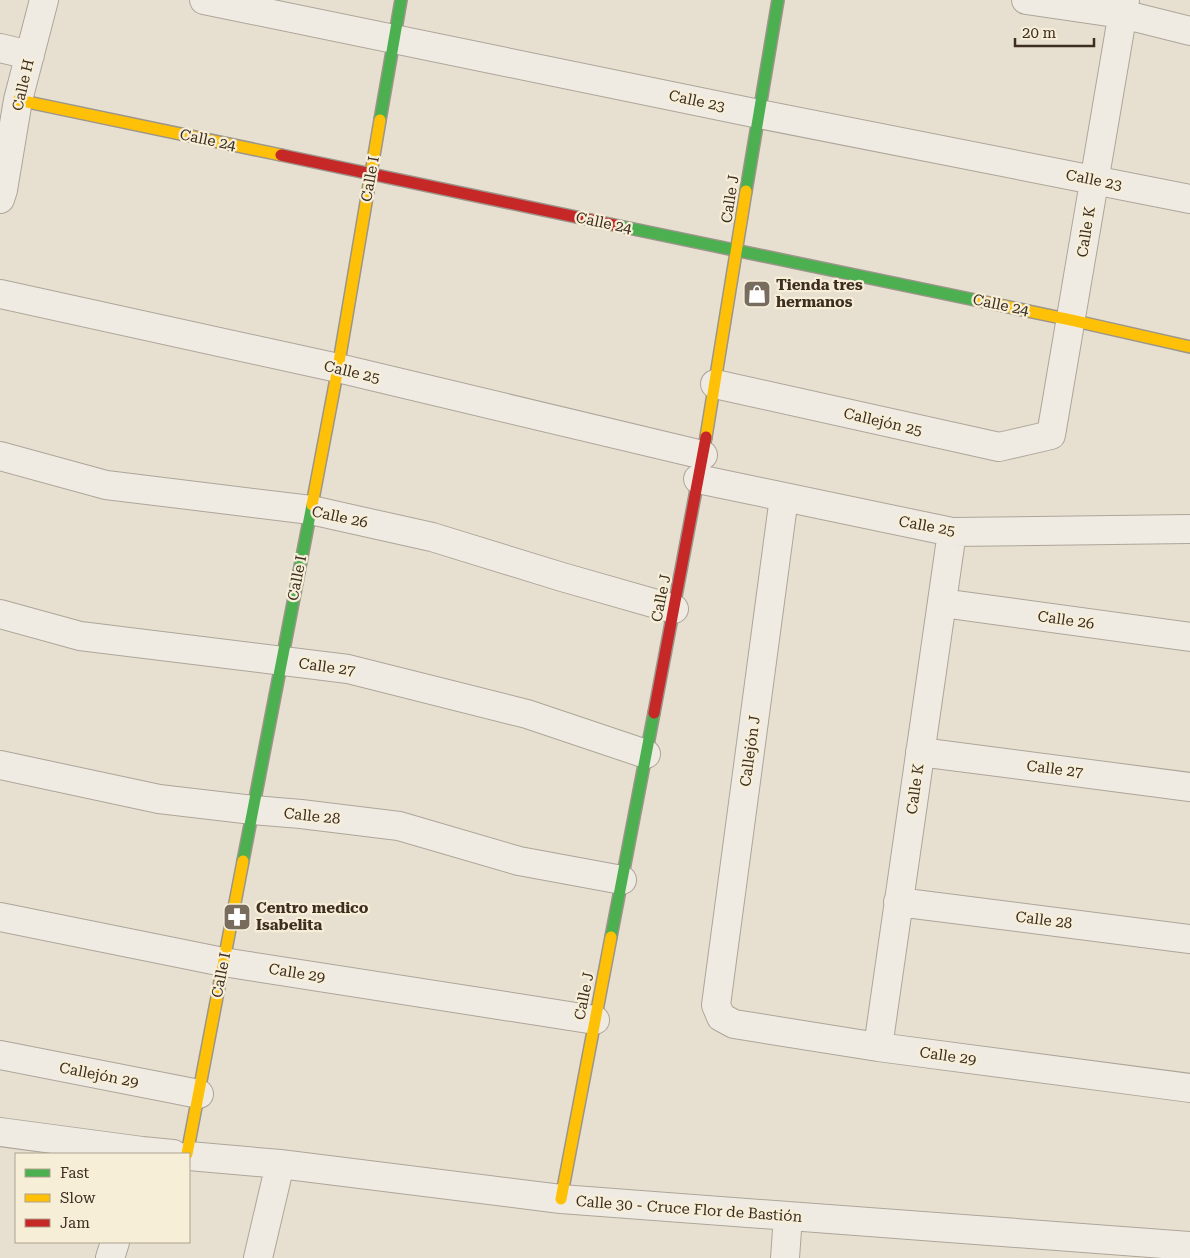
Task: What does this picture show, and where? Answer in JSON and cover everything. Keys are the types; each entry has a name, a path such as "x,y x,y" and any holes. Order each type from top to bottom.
{"street":[{"name":"Calle H","path":"1,192 18,100 44,0"},
{"name":"Calle 23","path":"204,0 759,114 1190,199"},
{"name":"Calle I","path":"188,1153 223,962 338,368 401,0"},
{"name":"Calle J","path":"561,1199 701,467 778,0"},
{"path":"1026,0 1124,7 1190,31"},
{"name":"Calle K","path":"1051,435 1124,7"},
{"path":"0,48 30,54"},
{"name":"Calle 24","path":"18,100 1071,320 1190,347"},
{"name":"Calle 25","path":"0,294 338,368 701,467 784,497 952,532 1190,529"},
{"name":"Callejón 25","path":"715,384 999,448 1051,435"},
{"name":"Calle 26","path":"0,456 106,484 311,510 432,537 674,609"},
{"name":"Callejón J","path":"716,1006 784,497"},
{"name":"Calle K","path":"878,1047 952,532"},
{"name":"Calle 26","path":"942,603 1190,637"},
{"name":"Calle 27","path":"0,614 80,636 348,669 527,714 646,754"},
{"name":"Calle 27","path":"920,752 1190,786"},
{"name":"Calle 28","path":"0,765 159,799 399,826 519,860 622,880"},
{"name":"Calle 28","path":"898,902 1190,939"},
{"name":"Calle 29","path":"0,917 223,962 595,1020"},
{"name":"Calle 29","path":"716,1006 721,1017 734,1024 878,1047 1190,1088"},
{"name":"Callejón 29","path":"0,1055 199,1094"},
{"path":"0,1132 142,1153"},
{"name":"Calle 30 - Cruce Flor de Bastión","path":"190,1155 280,1164 561,1199 788,1216 1141,1250 1190,1246"},
{"path":"258,1258 280,1164"},
{"path":"785,1258 788,1216"},
{"path":"110,1258 114,1243"}],"traffic: fast":[{"path":"380,120 401,0"},
{"path":"746,191 778,0"},
{"path":"619,226 980,301"},
{"path":"243,861 312,505"},
{"path":"611,937 654,713"}],"traffic: slow":[{"path":"18,100 281,155"},
{"path":"312,505 338,368 380,120"},
{"path":"706,437 746,191"},
{"path":"980,301 1190,347"},
{"path":"187,1153 243,861"},
{"path":"561,1199 611,937"}],"traffic: jam":[{"path":"281,155 619,226"},
{"path":"654,713 706,437"}],"place":[{"name":"Tienda tres hermanos","path":"757,294"},
{"name":"Centro medico Isabelita","path":"237,917"}]}
